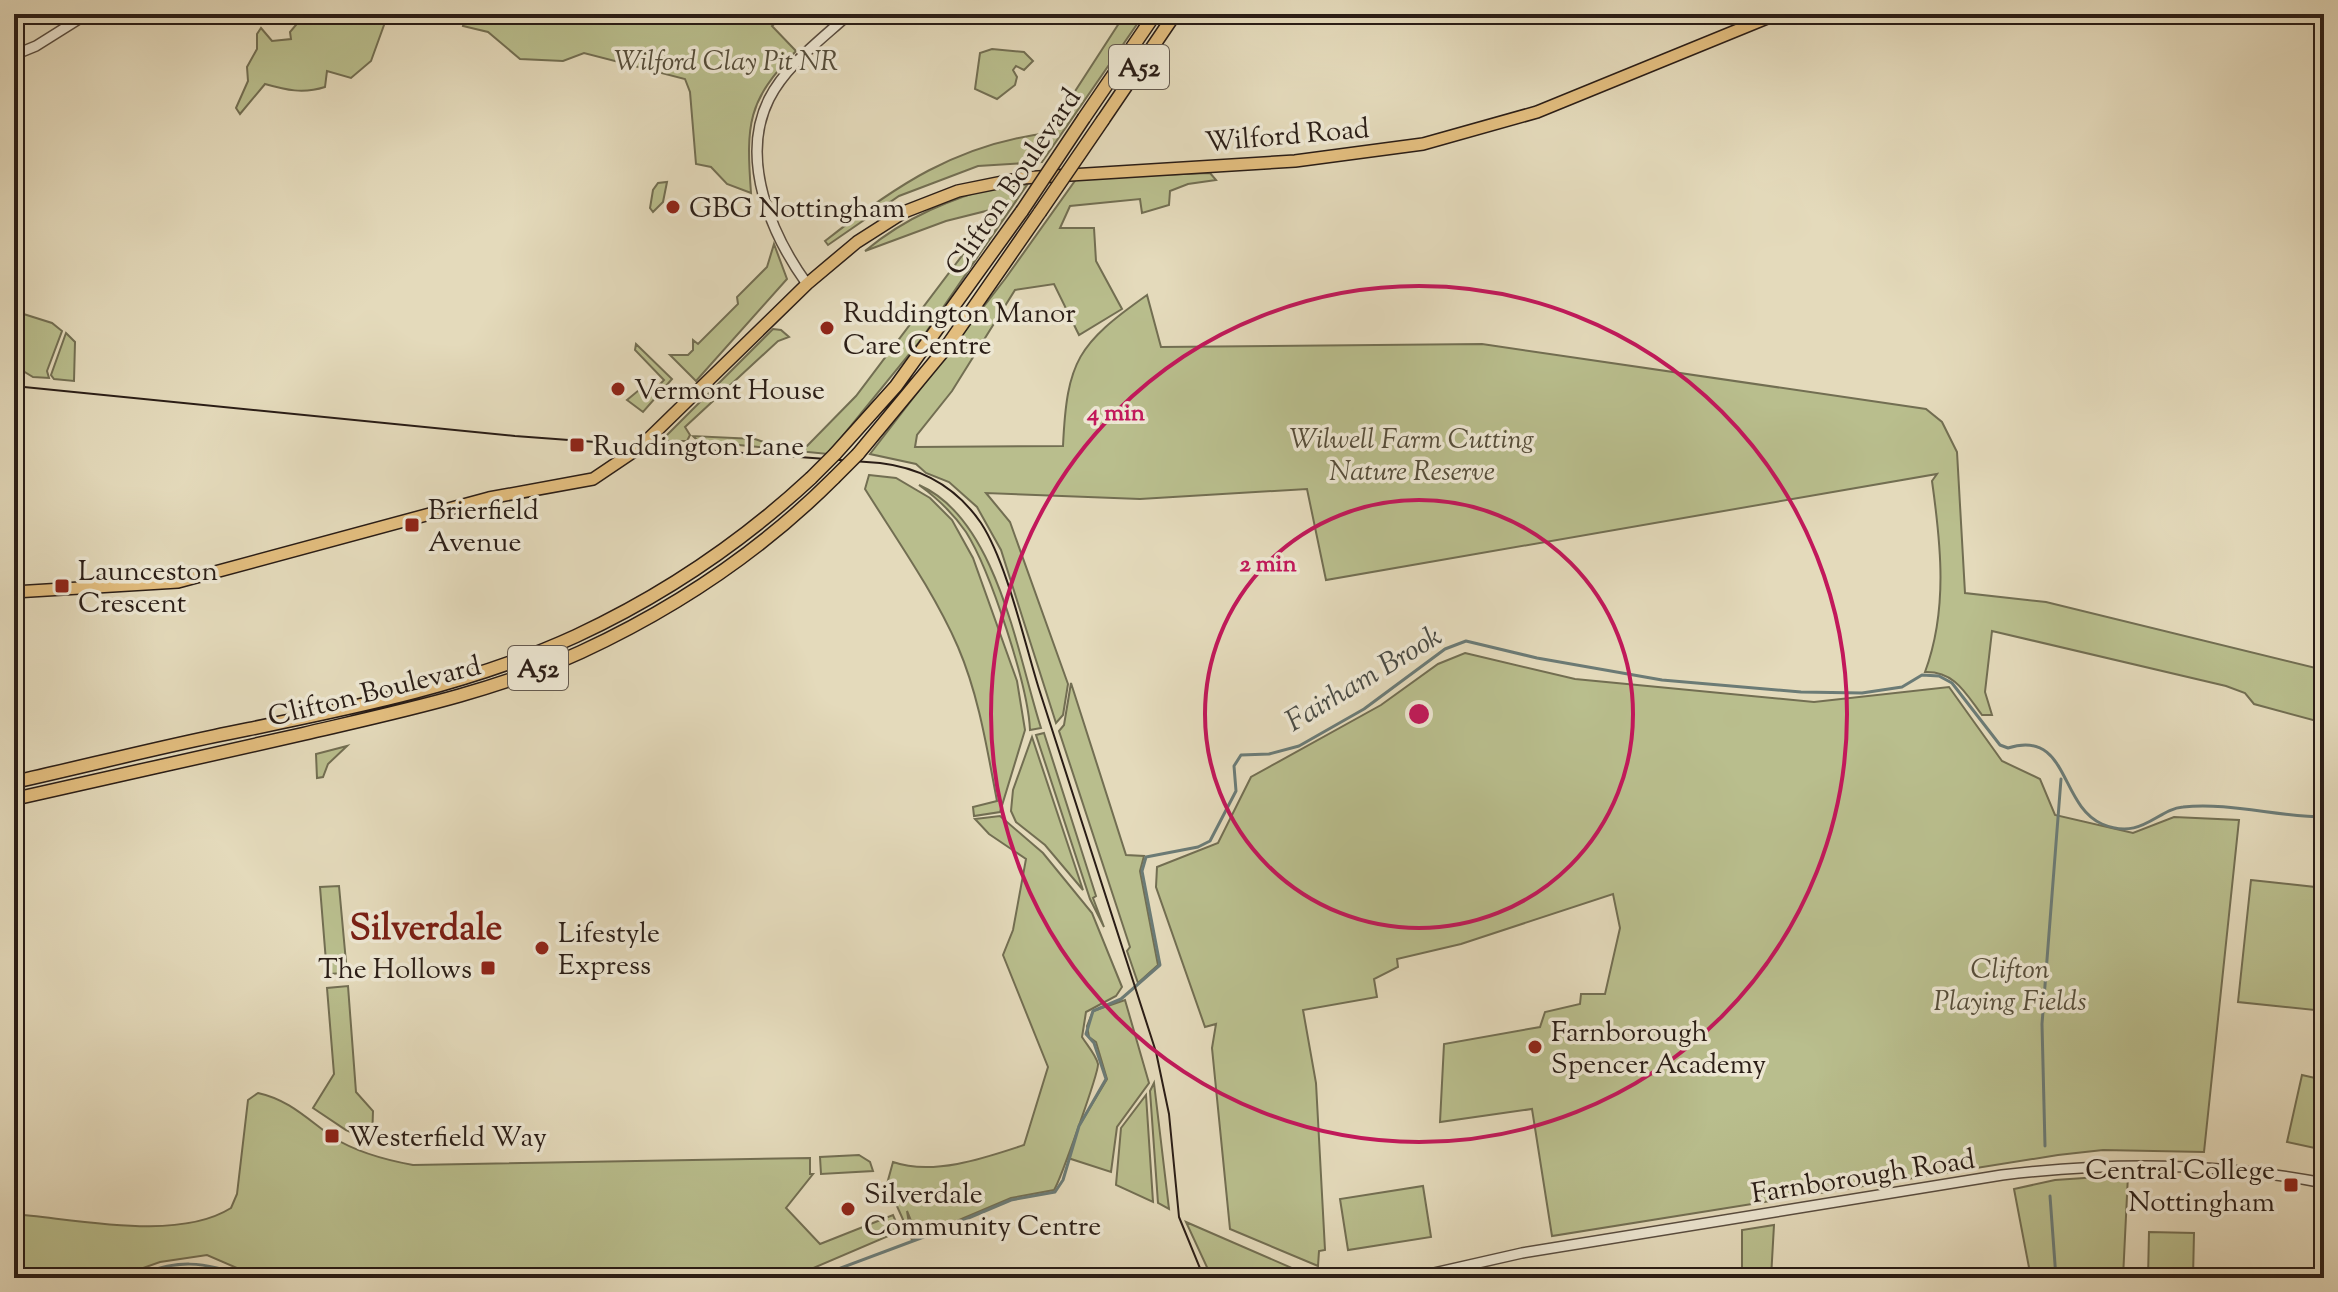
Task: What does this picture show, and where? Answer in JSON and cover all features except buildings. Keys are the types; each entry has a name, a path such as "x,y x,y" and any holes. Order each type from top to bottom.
{"highway":[{"name":"Clifton Boulevard","path":"14,782 378,701 517,659 625,612 696,571 775,511 811,478 896,386 1022,211 1155,14"},
{"name":"Clifton Boulevard","path":"14,799 388,714 478,689 580,653 700,588 765,543 834,478 858,454 945,349 1175,14"}],"main road":[{"name":"Wilford Road","path":"807,284 878,227 904,212 958,191 1022,178 1295,161 1423,144 1537,112 1777,14"},
{"path":"14,592 178,582 489,498 593,479 614,469 644,443 807,284"}],"street":[{"path":"14,55 36,46 87,14"},
{"path":"807,284 787,255 773,223 759,169 758,137 770,98 782,79 849,14"},
{"name":"Farnborough Road","path":"1412,1278 1522,1253 1991,1177 2077,1166 2161,1163 2252,1171 2324,1183"}],"green space":[{"path":"305,14 388,14 371,61 351,78 327,71 325,87 302,91 265,84 240,114 236,108 248,81 247,67 257,49 257,34 261,28 272,41 291,39 290,32"},
{"name":"Wilford Clay Pit NR","path":"466,14 785,14 772,26 796,51 768,85 753,115 749,149 751,193 727,184 711,167 696,164 690,92 685,79 584,53 563,61 520,59 488,32 463,26"},
{"path":"1125,14 1144,14 1042,162 978,166 899,196 828,245 825,241 851,221 929,170 985,147 1048,133"},
{"path":"992,49 1024,52 1033,61 1024,70 1016,66 1013,70 1017,77 1015,85 997,99 975,89 980,53"},
{"name":"Wilwell Farm Cutting Nature Reserve","path":"1210,173 1216,180 1188,184 1170,191 1169,205 1142,213 1140,199 1070,206 1060,228 1094,228 1096,261 1122,309 1079,335 1054,284 1015,290 952,391 917,435 915,447 1063,446 1068,393 1081,357 1105,327 1147,295 1161,347 1482,344 1926,409 1942,422 1957,452 1965,593 2046,602 2324,670 2324,723 2254,704 2245,693 2226,686 1992,631 1985,692 1992,715 1982,715 1952,680 1944,675 1925,672 1940,601 1940,553 1932,481 1937,474 1326,580 1307,489 1140,499 986,493 1010,522 1068,684 1063,715 1056,723 1001,550 977,507 949,482 926,473 916,464 870,454 1005,279 1077,178"},
{"path":"667,182 663,202 653,212 650,208 653,190 658,183"},
{"path":"1003,184 1027,185 920,341 828,454 698,441 693,436 755,439 778,447 807,446 856,396 998,208 946,221 865,251 930,210"},
{"path":"774,244 787,279 696,381 670,355 688,355 693,350 693,340 698,344 738,304 737,297 767,267"},
{"path":"14,311 52,323 62,331 47,371 49,378 33,377 23,371 23,376 14,376"},
{"path":"773,329 781,330 789,337 778,341 685,427 690,435 687,441 661,441"},
{"path":"66,333 75,342 74,381 54,379 51,375"},
{"path":"636,344 672,379 643,412 627,400 639,390 651,394 664,380 635,350"},
{"path":"869,475 896,478 930,498 952,520 973,558 1017,681 1025,730 1000,812 974,816 973,807 997,801 972,684 938,606 865,489"},
{"path":"919,485 946,502 968,527 986,557 1012,627 1041,728 1030,730 1015,658 976,550 956,518"},
{"name":"Clifton Playing Fields","path":"1465,653 1575,679 1814,702 1949,687 2002,761 2040,779 2055,815 2133,833 2174,817 2239,820 2204,1152 2103,1150 2058,1155 1552,1236 1532,1109 1440,1122 1444,1044 1540,1027 1545,1012 1580,1004 1581,994 1605,994 1620,928 1613,894 1461,944 1397,959 1398,967 1374,979 1377,997 1303,1010 1316,1083 1325,1250 1319,1251 1318,1266 1230,1229 1212,1048 1216,1024 1205,1027 1156,887 1157,867 1218,843 1251,777 1381,705 1438,664"},
{"path":"1071,683 1126,855 1144,856 1140,871 1158,965 1138,983 1127,951 1130,947 1059,731 1064,725"},
{"path":"1044,733 1104,927 1090,899 1036,735"},
{"path":"1032,737 1083,890 1045,845 1016,822 1011,811 1013,790"},
{"path":"347,746 328,764 323,777 317,778 316,754"},
{"path":"1000,816 1043,853 1092,913 1122,987 1116,996 1086,1012 1082,1037 1098,1064 1079,1127 1054,1190 1011,1198 912,1240 906,1227 912,1223 907,1211 909,1223 905,1224 887,1184 893,1162 925,1167 959,1164 1024,1145 1048,1067 1003,955 1013,930 1026,859 989,834 975,819"},
{"path":"2251,880 2324,888 2324,1011 2238,1002"},
{"path":"339,886 347,973 327,974 320,887"},
{"path":"348,986 356,1092 373,1111 372,1141 346,1130 313,1108 334,1074 327,988"},
{"path":"1125,1000 1149,1083 1117,1127 1111,1172 1068,1158 1079,1126 1107,1079 1096,1042 1089,1037 1087,1026 1093,1011"},
{"path":"2302,1075 2324,1080 2324,1150 2287,1142"},
{"path":"1154,1083 1169,1209 1158,1203 1150,1091"},
{"path":"258,1093 289,1106 353,1148 413,1165 810,1158 810,1174 813,1174 786,1208 820,1244 893,1215 900,1231 790,1278 260,1278 207,1255 160,1262 115,1278 32,1275 14,1278 14,1214 126,1226 155,1226 209,1218 231,1208 237,1194 248,1100"},
{"path":"1146,1095 1153,1202 1116,1185 1121,1128"},
{"path":"859,1155 870,1162 873,1171 821,1174 820,1157"},
{"path":"2128,1175 2123,1278 2031,1278 2014,1189 2055,1180"},
{"path":"1423,1186 1431,1237 1348,1250 1340,1199"},
{"path":"1186,1222 1301,1272 1287,1278 1212,1278"},
{"path":"1774,1225 1771,1278 1742,1278 1742,1230"},
{"path":"2149,1232 2194,1233 2193,1278 2148,1278"}],"waterway":[{"name":"Fairham Brook","path":"814,1278 1011,1200 1055,1192 1063,1180 1079,1126 1106,1079 1094,1043 1086,1034 1093,1011 1121,999 1160,965 1142,871 1146,857 1198,847 1210,841 1236,791 1234,766 1241,755 1269,754 1299,746 1364,709 1445,649 1466,641 1537,658 1662,680 1801,692 1862,693 1902,687 1922,675 1939,676 1952,683 2000,745 2008,748 2028,745 2042,749 2053,759 2088,814 2102,824 2128,829 2148,823 2174,809 2200,806 2324,817"},
{"path":"2045,1146 2042,1024 2061,779"},
{"path":"2050,1196 2056,1278"},
{"name":"Fairham Brook","path":"130,1278 163,1267 190,1264 249,1278"}],"tram line":[{"path":"14,386 515,436 880,463 924,475 950,490 981,523 999,559 1014,603 1156,1052 1169,1114 1179,1217 1204,1278"}],"place":[{"name":"GBG Nottingham","path":"673,207"},
{"name":"Ruddington Manor Care Centre","path":"827,328"},
{"name":"Vermont House","path":"618,389"},
{"name":"Ruddington Lane","path":"577,445"},
{"name":"Brierfield Avenue","path":"412,525"},
{"name":"Launceston Crescent","path":"62,586"},
{"name":"Lifestyle Express","path":"542,948"},
{"name":"The Hollows","path":"488,968"},
{"name":"Farnborough Spencer Academy","path":"1535,1047"},
{"name":"Westerfield Way","path":"332,1136"},
{"name":"Central College Nottingham","path":"2291,1185"},
{"name":"Silverdale Community Centre","path":"848,1209"}],"district":[{"name":"Silverdale","path":"426,926"}]}
